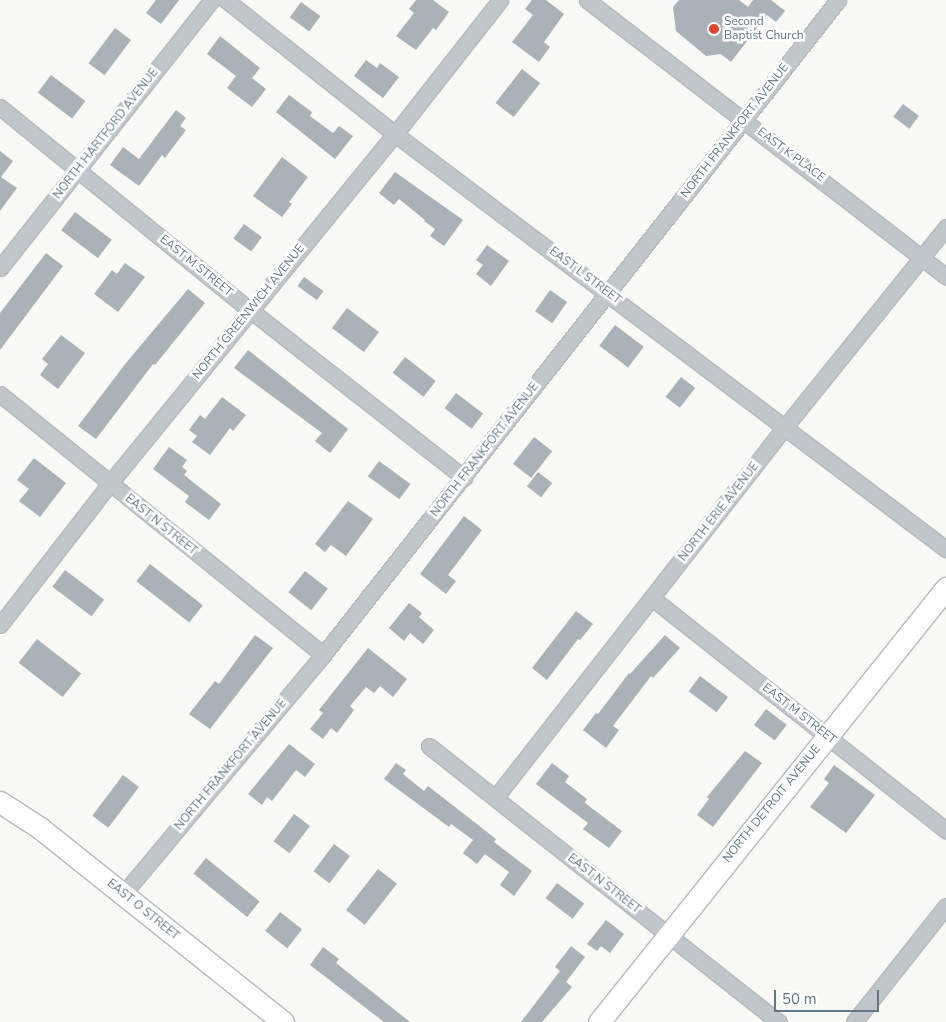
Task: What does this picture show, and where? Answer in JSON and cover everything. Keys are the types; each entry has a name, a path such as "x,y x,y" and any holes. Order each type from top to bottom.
{"street":[{"name":"NORTH HARTFORD AVENUE","path":"0,268 212,0"},
{"name":"EAST L STREET","path":"226,0 395,134 946,549"},
{"name":"NORTH GREENWICH AVENUE","path":"0,625 110,483 395,134 500,0"},
{"name":"EAST K PLACE","path":"587,0 946,276"},
{"name":"NORTH FRANKFORT AVENUE","path":"124,894 323,655 464,478 606,292 838,0"},
{"name":"EAST M STREET","path":"0,107 250,310 464,478"},
{"name":"NORTH ERIE AVENUE","path":"495,798 784,428 946,227"},
{"name":"EAST N STREET","path":"0,394 323,655"},
{"name":"NORTH DETROIT AVENUE","path":"599,1022 667,934 946,588"},
{"name":"EAST M STREET","path":"652,598 946,830"},
{"name":"EAST N STREET","path":"429,746 779,1022"},
{"name":"EAST O STREET","path":"0,802 40,828 284,1022"},
{"path":"854,1022 946,906"}],"building":[{"path":"156,0 179,0 161,24 146,13"},
{"path":"416,0 433,0 449,12 436,30 433,28 416,50 396,36 414,13 409,9"},
{"path":"532,0 546,0 564,14 544,42 550,47 539,62 512,42 533,15 525,9"},
{"name":"Second Baptist Church","path":"679,0 739,0 748,7 753,0 771,0 785,11 776,22 767,15 731,62 721,54 706,56 676,31 673,7"},
{"path":"301,2 320,16 309,31 290,17"},
{"path":"115,28 131,40 104,75 89,63"},
{"path":"220,36 260,68 252,78 266,89 252,107 227,88 236,76 207,54"},
{"path":"366,60 377,68 380,63 399,77 383,98 354,76"},
{"path":"522,69 540,83 514,117 496,103"},
{"path":"51,75 85,101 72,118 38,93"},
{"path":"289,95 312,112 310,116 333,133 339,126 353,136 335,159 276,112"},
{"path":"903,104 919,116 909,129 893,117"},
{"path":"176,110 186,118 180,126 186,130 165,158 162,155 139,186 110,165 123,147 139,159"},
{"path":"0,151 13,161 1,177 17,188 0,211"},
{"path":"282,157 308,177 289,202 292,204 282,217 253,196"},
{"path":"395,172 463,220 444,246 430,236 435,229 425,220 399,199 394,205 379,193"},
{"path":"75,212 112,240 98,258 61,230"},
{"path":"244,224 262,237 251,251 233,239"},
{"path":"487,245 509,261 491,286 476,274 483,265 476,260"},
{"path":"46,253 63,266 0,350 0,313"},
{"path":"125,263 145,277 118,312 94,294 112,270 117,274"},
{"path":"304,277 323,291 317,300 298,286"},
{"path":"188,289 205,303 155,365 153,364 96,439 78,426 126,363"},
{"path":"550,290 567,302 552,323 535,311"},
{"path":"347,308 379,332 364,352 332,328"},
{"path":"615,325 644,347 628,367 599,346"},
{"path":"61,335 85,353 58,389 40,375 48,364 42,359"},
{"path":"248,350 348,429 330,453 315,441 322,433 234,368"},
{"path":"405,357 436,381 423,397 393,373"},
{"path":"681,377 695,388 680,408 666,397"},
{"path":"456,393 483,413 472,429 445,408"},
{"path":"222,397 246,415 233,431 230,428 210,455 192,442 197,436 189,430 200,415 205,419"},
{"path":"534,437 552,451 531,478 513,464"},
{"path":"169,447 187,460 182,467 187,471 184,475 221,504 209,520 185,502 189,496 153,469"},
{"path":"34,458 66,483 40,517 19,501 29,489 17,480"},
{"path":"379,461 411,484 399,499 368,476"},
{"path":"538,472 552,483 541,497 527,486"},
{"path":"348,501 373,519 346,556 331,545 325,552 315,544"},
{"path":"464,516 482,530 448,575 456,581 446,594 420,574"},
{"path":"150,564 203,605 189,623 136,581"},
{"path":"65,570 104,599 91,616 52,587"},
{"path":"305,571 328,589 311,610 288,592"},
{"path":"409,603 422,613 419,617 434,630 423,644 410,633 404,641 389,628"},
{"path":"576,611 593,624 580,640 578,639 547,680 532,668"},
{"path":"255,635 273,648 210,729 189,714 215,681 219,684"},
{"path":"665,635 680,648 653,678 651,676 613,726 619,730 606,748 583,730 596,713 598,714 629,673"},
{"path":"37,639 81,673 63,697 19,663"},
{"path":"368,648 407,679 393,697 380,686 374,693 366,687 350,706 354,710 337,733 331,728 323,739 310,729 323,713 319,710"},
{"path":"700,676 728,697 717,712 689,691"},
{"path":"766,709 787,725 775,741 754,725"},
{"path":"289,744 315,764 305,777 296,770 272,801 267,797 262,805 248,794"},
{"path":"745,751 762,763 713,827 697,815 709,799 707,797"},
{"path":"396,763 406,770 403,774 424,791 428,786 496,839 494,842 532,871 514,896 500,885 509,872 485,854 477,864 463,853 473,840 451,824 449,827 384,779"},
{"path":"552,763 569,776 565,782 587,799 585,803 622,831 609,848 583,829 588,823 536,784"},
{"path":"834,765 875,795 846,833 810,807 829,783 824,779"},
{"path":"123,775 139,787 108,828 92,816"},
{"path":"294,814 310,826 290,853 274,841"},
{"path":"334,844 350,856 330,883 314,871"},
{"path":"206,858 260,901 247,917 193,874"},
{"path":"378,869 397,884 365,925 346,910"},
{"path":"557,883 584,903 573,919 546,898"},
{"path":"280,912 302,929 287,948 265,931"},
{"path":"606,920 624,934 610,953 601,946 597,951 587,944"},
{"path":"571,946 585,957 566,982 572,987 542,1022 521,1022 560,971 555,967"},
{"path":"323,947 339,959 336,963 410,1022 384,1022 310,965"}],"place":[{"name":"Second Baptist Church","path":"714,29"}]}
